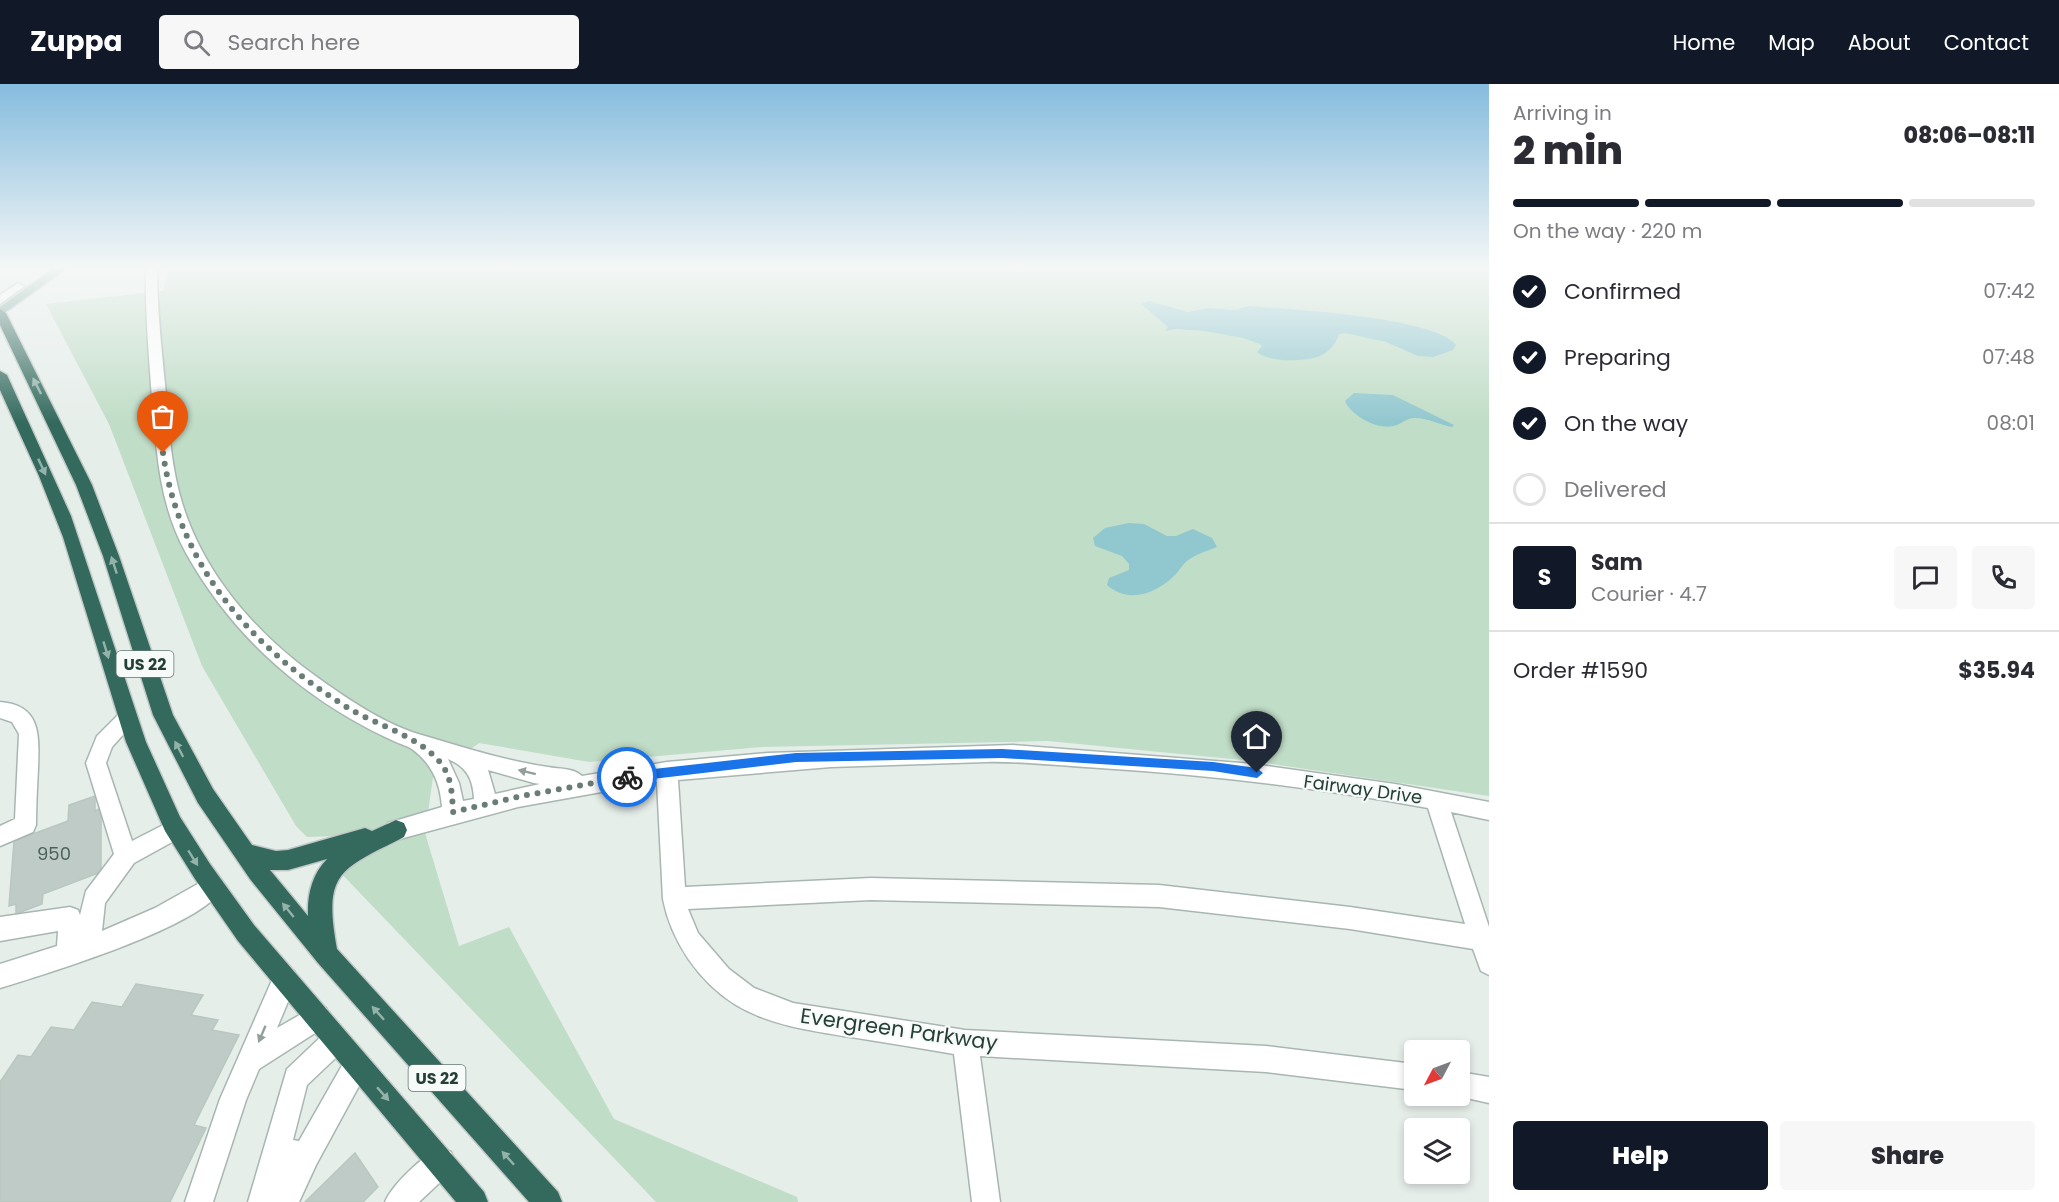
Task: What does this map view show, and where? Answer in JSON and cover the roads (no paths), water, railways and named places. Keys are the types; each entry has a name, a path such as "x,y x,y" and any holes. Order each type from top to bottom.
{"highway":[{"name":"US 22","path":"3,318 66,444 100,524 155,693 174,741 201,788 246,854 326,955 548,1202"},
{"name":"US 22","path":"0,375 71,536 128,718 156,789 175,828 212,887 285,980 474,1202"},
{"path":"246,854 276,861 288,860 396,830"},
{"path":"326,955 319,901 323,882 331,871 347,857 396,830"}],"street":[{"path":"153,318 165,465 176,512 195,555 232,610 273,652 312,684 347,707 426,749 443,766 451,784 453,812"},
{"path":"0,710 8,710 17,715 27,727 29,734 25,825 0,836"},
{"path":"126,856 96,763 104,742 128,718"},
{"path":"412,740 534,774 575,780 606,780"},
{"path":"454,752 468,760 479,772 483,780 484,805"},
{"name":"Fairway Drive","path":"396,830 484,805 606,780 667,771 796,758 1002,753 1213,767 1436,800 1489,812"},
{"name":"Evergreen Parkway","path":"667,771 674,899 677,914 690,941 708,967 746,997 793,1015 965,1043 1266,1059 1404,1076"},
{"path":"1436,800 1485,939 1489,963"},
{"path":"78,950 94,899 126,856 175,828"},
{"path":"0,976 78,950 163,917 212,887"},
{"path":"674,899 871,889 1159,896 1350,918 1485,939"},
{"path":"0,928 70,918 78,950"},
{"path":"199,1202 233,1099 285,980"},
{"path":"250,1059 317,1017"},
{"path":"262,1202 296,1078 336,1040"},
{"path":"965,1043 986,1202"},
{"path":"284,1202 306,1155 357,1064"},
{"path":"1470,1087 1489,1090"},
{"path":"276,1152 306,1155"},
{"path":"399,1202 441,1162"}],"water":[{"path":"1158,318 1372,318 1443,335 1456,345 1453,350 1433,357 1418,356 1386,342 1345,333 1339,334 1333,345 1321,356 1303,360 1286,360 1262,355 1257,352 1262,346 1260,344 1243,338 1204,331 1176,329 1165,331 1168,327"},
{"path":"1354,393 1393,395 1454,425 1452,427 1415,418 1390,427 1375,424 1360,417 1348,407 1345,401"},
{"path":"1129,523 1144,524 1167,536 1176,536 1193,529 1212,538 1217,547 1190,559 1167,582 1151,592 1124,594 1107,585 1109,578 1129,570 1129,564 1122,556 1095,546 1093,538 1105,528"}]}
